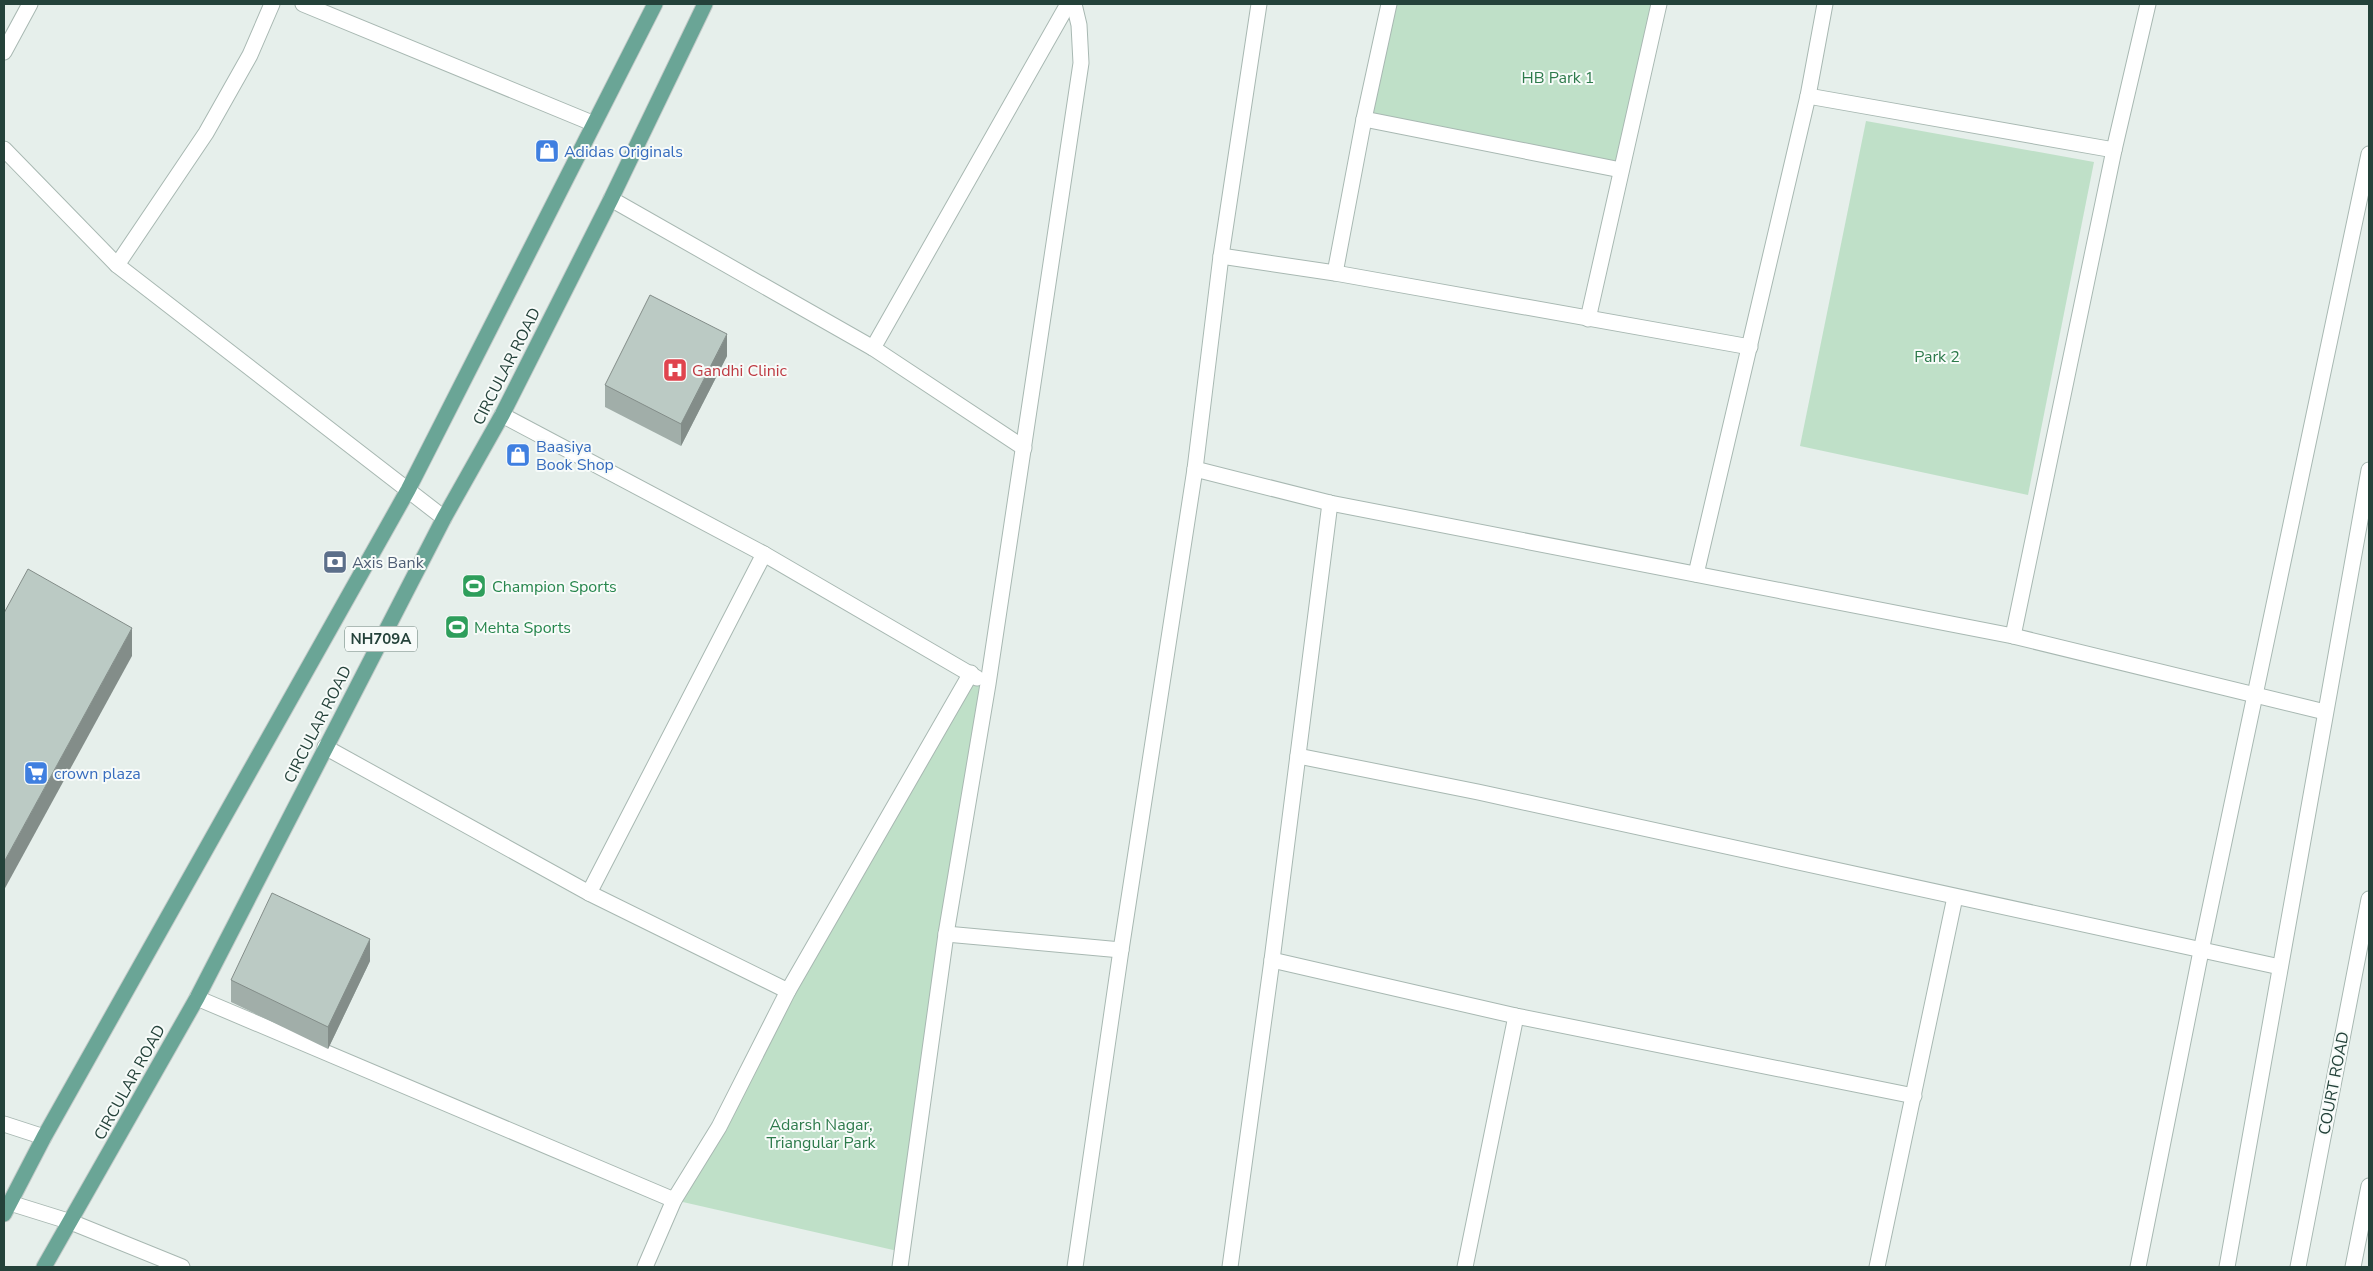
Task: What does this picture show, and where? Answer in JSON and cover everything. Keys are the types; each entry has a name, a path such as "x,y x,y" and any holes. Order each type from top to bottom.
{"main road":[{"name":"NH709A","path":"7,1208 44,1137 408,490 592,123 655,4"},
{"name":"CIRCULAR ROAD","path":"44,1267 197,998 444,518 502,415 611,199 705,4"}],"street":[{"path":"4,52 30,4"},
{"path":"117,264 217,116 250,55 272,4"},
{"path":"304,4 592,123"},
{"path":"873,348 1068,4"},
{"path":"900,1267 946,934 988,684 1081,63 1079,24 1074,4"},
{"path":"1075,1267 1120,950 1195,469 1221,256 1259,4"},
{"path":"1335,273 1364,119 1389,4"},
{"path":"1588,319 1659,4"},
{"path":"1696,574 1808,96 1825,4"},
{"path":"2013,636 2114,150 2148,4"},
{"path":"1808,96 2114,150"},
{"path":"1364,119 1621,170"},
{"path":"4,149 117,264 444,518"},
{"path":"2138,1267 2201,951 2257,695 2369,154"},
{"path":"611,199 873,348 1024,448"},
{"path":"1221,256 1335,273 1750,347"},
{"path":"502,415 764,554 988,684"},
{"path":"1195,469 1330,503 2013,636 2326,712"},
{"path":"2227,1267 2369,470"},
{"path":"1230,1267 1272,960 1330,503"},
{"path":"589,893 764,554"},
{"path":"645,1267 674,1200 719,1127 788,991 971,673"},
{"path":"325,747 589,893 788,991"},
{"path":"1298,756 1487,794 2280,967"},
{"path":"1877,1267 1955,897"},
{"name":"COURT ROAD","path":"2298,1267 2369,899"},
{"path":"946,934 1120,950"},
{"path":"1272,960 1516,1016 1914,1096"},
{"path":"197,998 674,1200"},
{"path":"1465,1267 1516,1016"},
{"path":"4,1124 44,1137"},
{"path":"2354,1267 2369,1186"},
{"path":"7,1208 71,1222 182,1267"}],"green space":[{"name":"HB Park 1","path":"1397,4 1652,4 1617,163 1373,113"},
{"name":"Park 2","path":"1866,121 2094,162 2028,495 1800,446"},
{"name":"Adarsh Nagar, Triangular Park","path":"971,673 988,684 902,1252 674,1200"}],"building":[{"path":"650,295 727,334 681,424 605,385"},
{"name":"crown plaza","path":"28,569 132,628 4,862 4,613"},
{"path":"272,893 370,939 328,1027 231,980"}],"place":[{"name":"Adidas Originals","path":"547,151"},
{"name":"Gandhi Clinic","path":"675,370"},
{"name":"Baasiya Book Shop","path":"518,455"},
{"name":"Axis Bank","path":"335,562"},
{"name":"Champion Sports","path":"474,586"},
{"name":"Mehta Sports","path":"457,627"},
{"name":"crown plaza","path":"36,773"}]}
